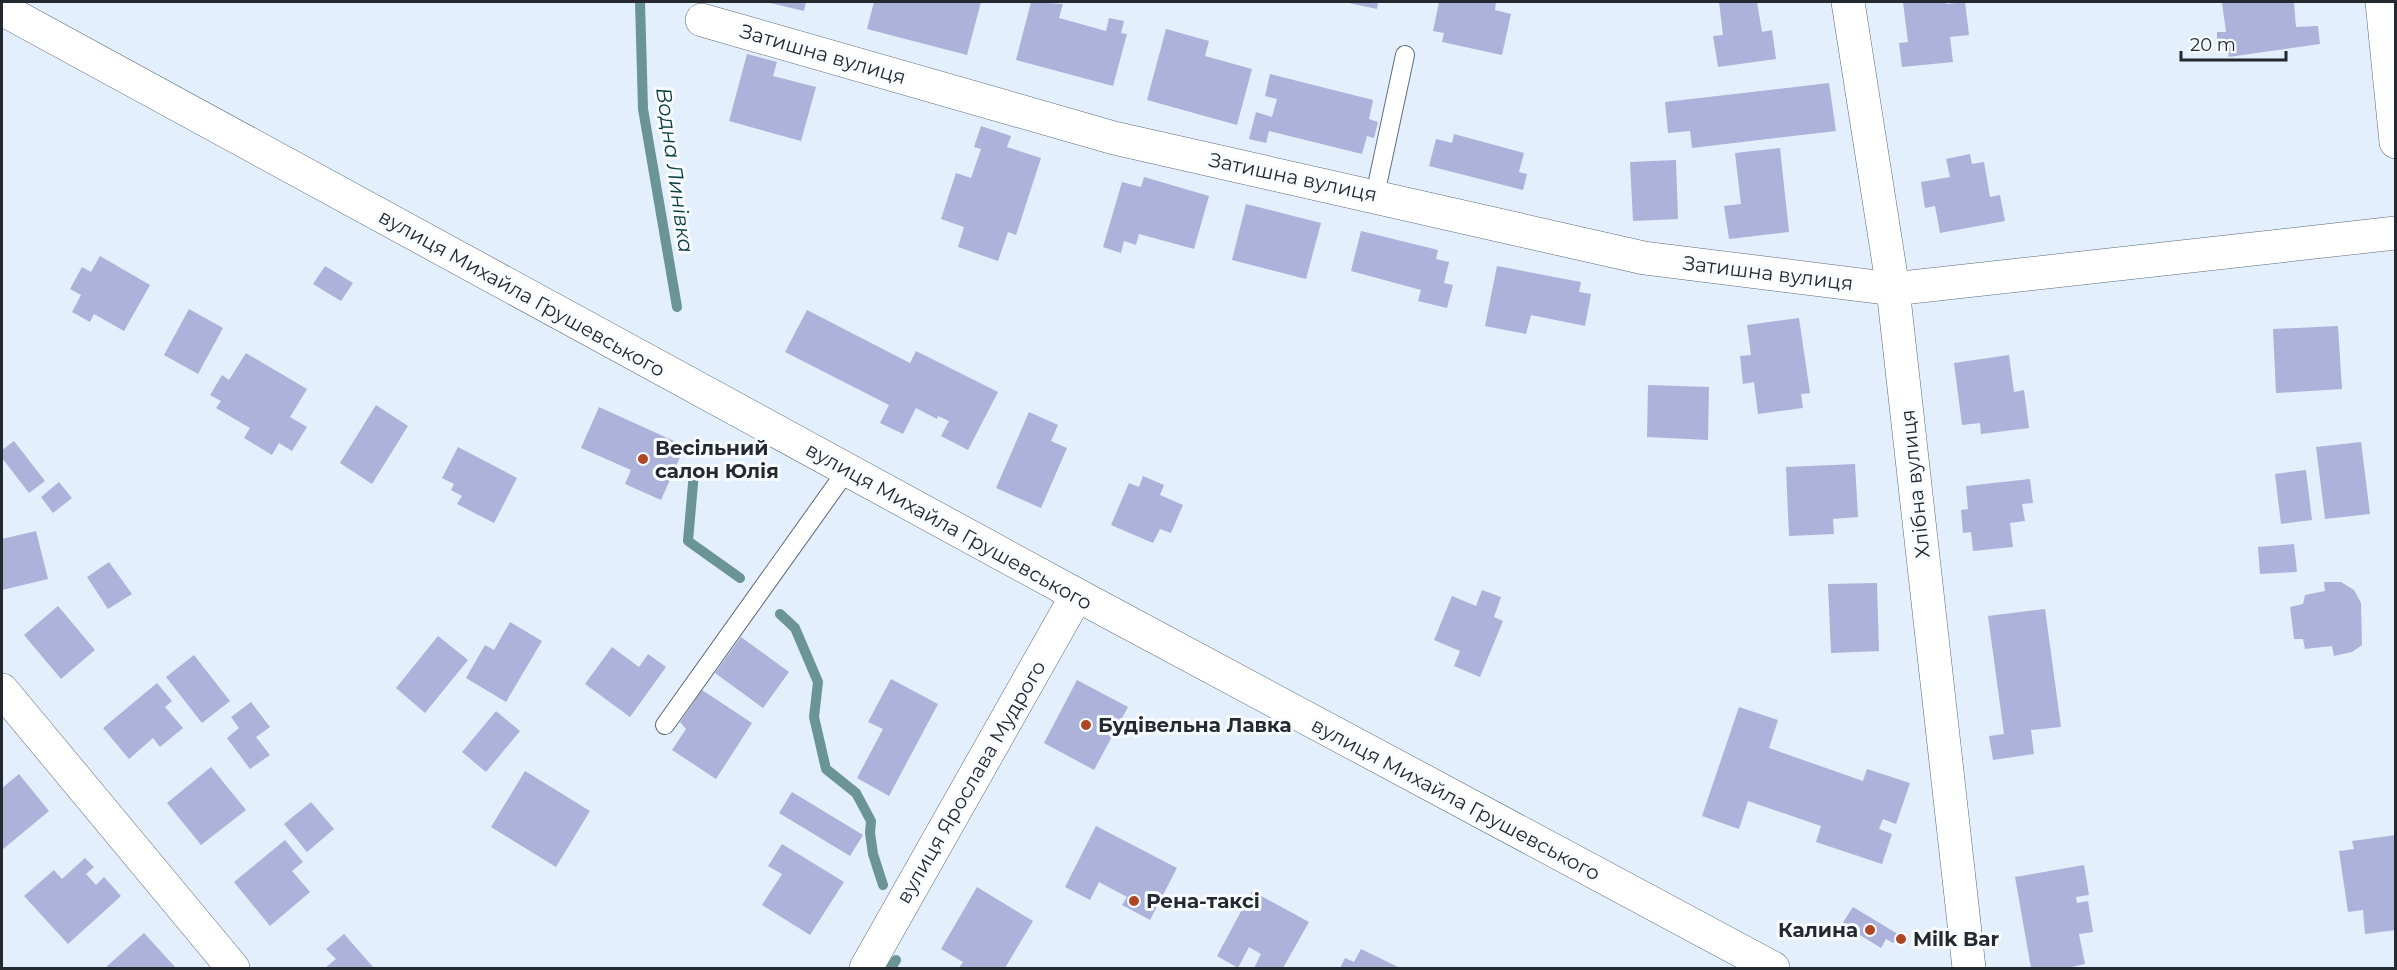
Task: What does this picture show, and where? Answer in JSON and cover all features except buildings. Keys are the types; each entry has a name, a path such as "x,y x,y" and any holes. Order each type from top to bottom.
{"street":[{"name":"Хлібна вулиця","path":"1848,2 1893,289 1969,969"},
{"path":"2382,2 2396,142"},
{"name":"вулиця Михайла Грушевського","path":"2,9 1077,596 1773,969"},
{"name":"Затишна вулиця","path":"702,20 1114,138 1375,195 1644,258 1893,289 2396,233"},
{"name":"вулиця Ярослава Мудрого","path":"866,969 1077,596"},
{"path":"2,690 233,969"}],"lane":[{"path":"1375,195 1405,55"},
{"path":"665,725 847,470"}],"waterway":[{"name":"Водна Линівка","path":"640,2 643,109 677,307"},
{"path":"694,472 688,541 740,578"},
{"path":"780,614 795,628 818,682 814,717 826,769 856,793 871,821 873,854 883,885"},
{"path":"891,968 896,960"}],"place":[{"name":"Весільний салон Юлія","path":"643,459"},
{"name":"Будівельна Лавка","path":"1086,725"},
{"name":"Рена-таксі","path":"1134,901"},
{"name":"Калина","path":"1870,930"},
{"name":"Milk Bar","path":"1901,939"}]}
